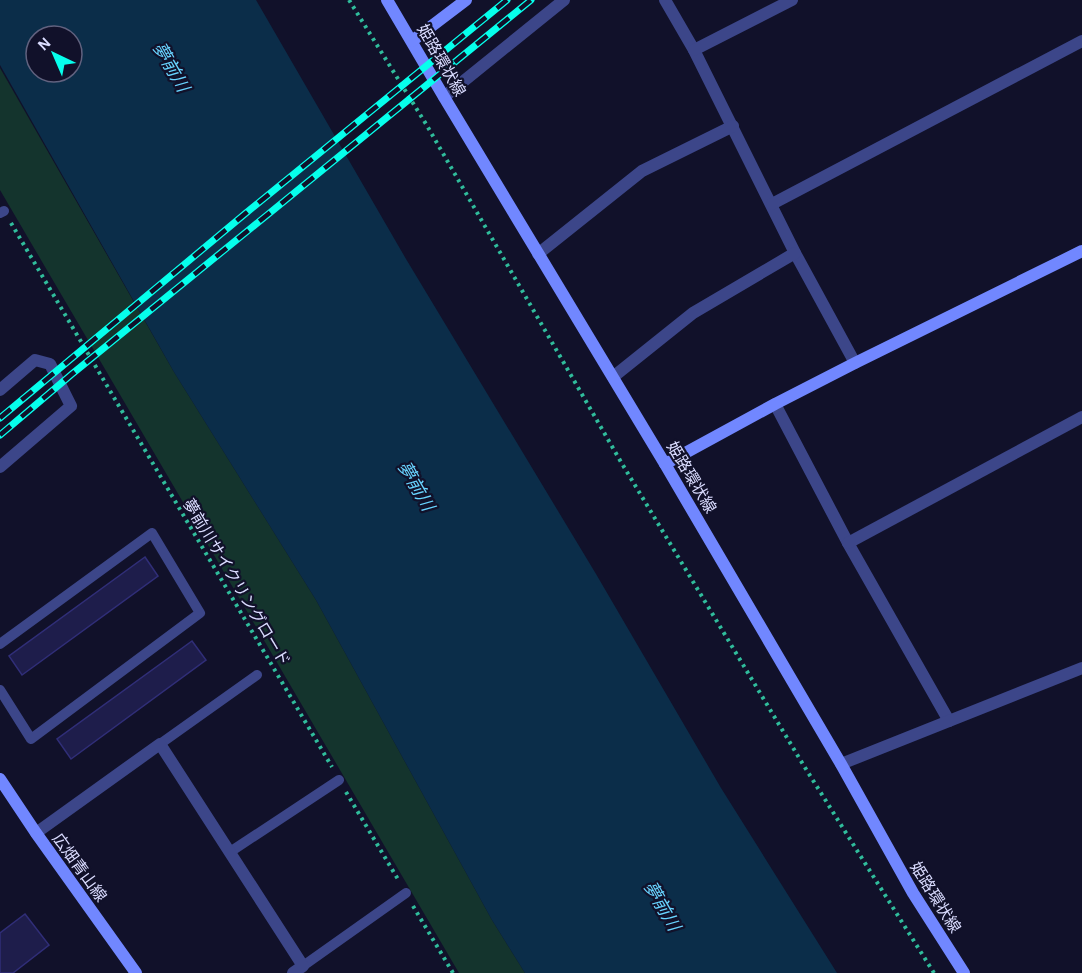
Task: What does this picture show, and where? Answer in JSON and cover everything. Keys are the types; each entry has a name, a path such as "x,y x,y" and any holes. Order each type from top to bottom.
{"main road":[{"name":"姫路環状線","path":"387,0 665,464 841,764 913,893 964,973"},
{"path":"412,41 466,0"},
{"path":"665,464 855,363 1082,251"},
{"name":"広畑青山線","path":"0,779 136,973"}],"street":[{"path":"444,97 564,0"},
{"path":"665,0 694,50 795,253 855,363"},
{"path":"694,50 792,0"},
{"path":"772,204 1082,41"},
{"path":"538,254 642,171 733,126"},
{"path":"613,377 693,313 795,253"},
{"path":"0,390 35,360 50,364 71,406 0,467"},
{"path":"776,404 848,543 949,721"},
{"path":"848,543 1082,417"},
{"path":"841,764 1082,668"},
{"path":"36,833 160,744 230,852 298,969"}],"lane":[{"path":"0,644 152,533 200,613 31,739 0,690"},
{"path":"160,744 257,675"},
{"path":"230,852 339,780"},
{"path":"298,969 406,893"}],"path":[{"path":"349,0 426,124 621,462 767,705 934,973"},
{"name":"夢前川サイクリングロード","path":"2,212 453,973"}],"green space":[{"path":"0,68 174,372 316,600 492,920 525,973 459,973 0,190"}],"water":[{"name":"夢前川","path":"0,0 256,0 406,259 596,574 721,788 837,973 525,973 492,920 316,600 174,372 0,65"}],"building":[{"path":"145,557 158,576 22,675 9,656"},
{"path":"192,641 206,660 71,759 57,739"},
{"path":"25,914 49,945 13,973 0,973 0,933"}],"railway":[{"path":"0,418 507,0"},
{"path":"0,435 531,0"}]}
